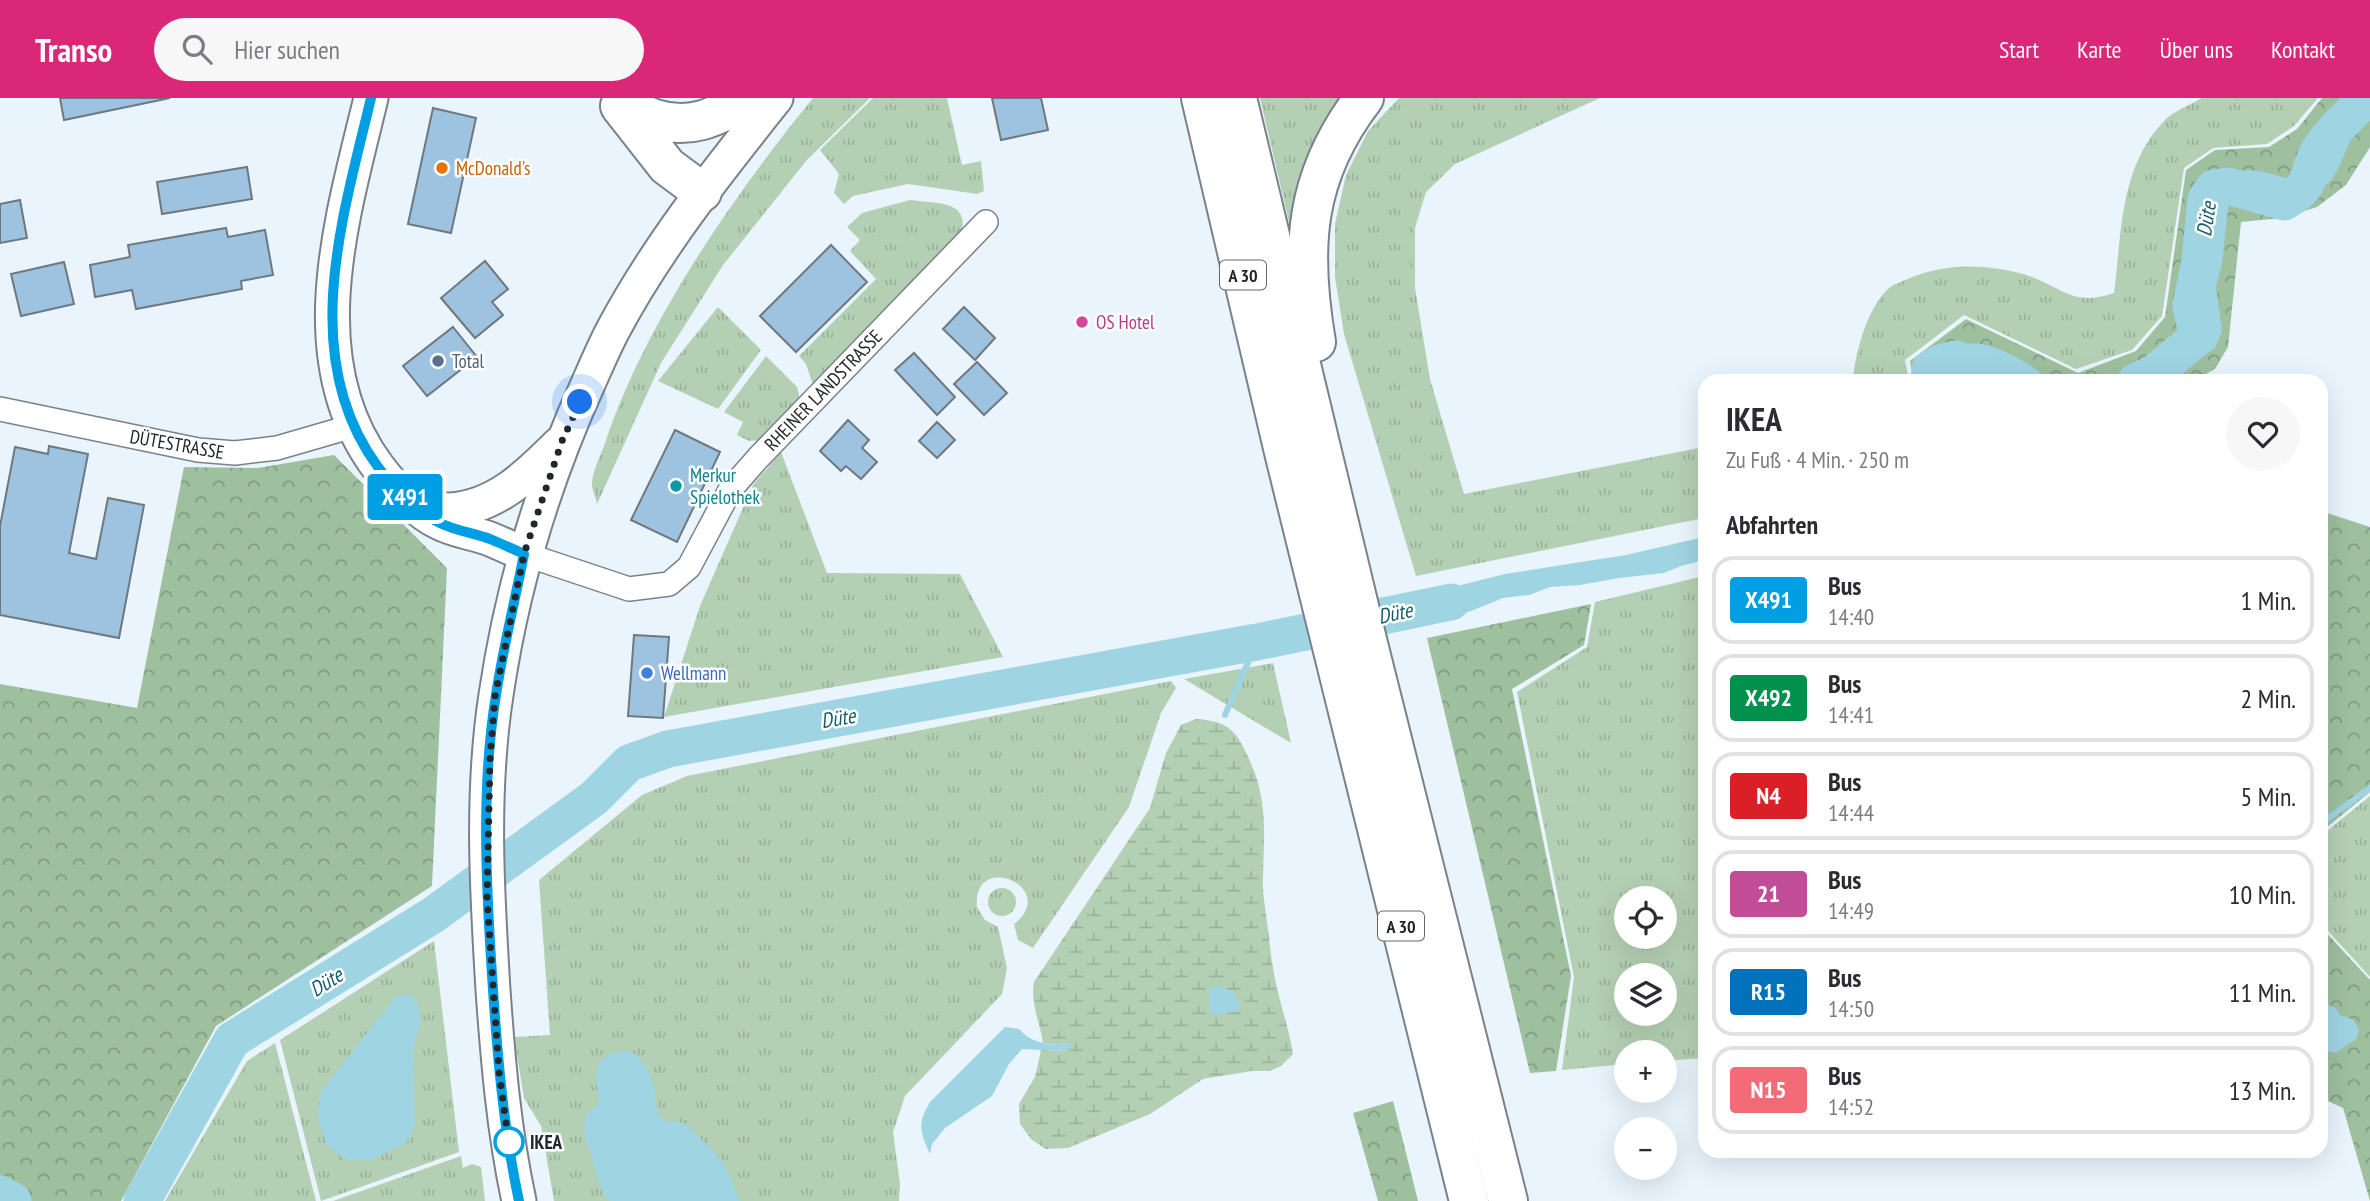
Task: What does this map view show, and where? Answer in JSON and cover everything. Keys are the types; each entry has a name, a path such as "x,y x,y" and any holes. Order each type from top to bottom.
{"highway":[{"path":"616,98 622,110 667,166 702,192"},
{"path":"623,98 644,116 671,124 696,123 751,98"},
{"name":"A 30","path":"1201,98 1351,647 1508,1201"},
{"name":"A 30","path":"1237,98 1319,441 1337,593"},
{"path":"1319,441 1327,397 1310,307 1308,249 1311,204 1331,149 1347,120 1364,98"},
{"name":"A 30","path":"1351,647 1469,1201"}],"street":[{"path":"371,98 342,218 334,265 333,344 341,387 353,426 393,487 439,523 524,554"},
{"path":"519,1201 499,1072 486,846 495,696 524,554 562,441 613,330 702,192 776,98"},
{"name":"RHEINER LANDSTRASSE","path":"524,554 629,589 668,584 688,567 737,482 986,222"},
{"name":"DÜTESTRASSE","path":"0,409 198,450 235,453 277,448 353,426"},
{"path":"393,487 420,505 446,510 471,507 496,497 530,473 562,441"}],"green space":[{"path":"813,98 870,98 806,161 723,265 661,363 597,504 592,484 595,469 643,352 694,262 752,176"},
{"path":"873,98 947,98 962,165 981,161 984,191 977,194 908,184 853,196 844,204 834,193 839,174 820,150"},
{"path":"1260,98 1341,98 1310,148 1295,199 1295,248"},
{"path":"1399,98 1600,98 1455,164 1426,192 1415,228 1415,288 1430,379 1464,494 1698,448 1698,519 1416,576 1344,334 1335,277 1335,224 1346,175 1368,131"},
{"path":"2202,98 2318,98 2294,126 2267,144 2213,148 2184,168 2162,316 2132,350 2076,369 1964,315 1905,360 1908,374 1854,374 1859,345 1874,307 1890,287 1917,275 1947,268 1993,268 2023,274 2076,296 2087,298 2114,293 2125,202 2131,180 2150,138 2165,120"},
{"path":"2322,98 2370,98 2370,147 2346,185 2317,207 2282,218 2241,222 2228,347 2215,369 2206,374 1912,374 1910,361 1966,319 2078,373 2136,351 2165,317 2186,170 2215,150 2269,147 2297,129"},
{"path":"910,200 940,203 956,209 961,214 963,223 961,234 813,385 806,364 799,356 876,279 850,251 860,240 847,227 862,213"},
{"path":"718,307 761,350 718,409 658,381"},
{"path":"766,356 797,387 800,399 762,440 749,441 737,435 743,422 724,412"},
{"path":"781,452 827,573 960,574 1003,657 664,717 700,606 753,485"},
{"path":"334,455 447,568 432,886 216,1026 121,1201 0,1201 0,684 137,708 184,467 258,468"},
{"path":"2328,513 2370,527 2370,792 2328,826"},
{"path":"1698,577 1698,1058 1677,1060 1677,1040 1614,1040 1614,1065 1562,1070 1574,977 1517,692 1587,647 1595,602"},
{"path":"1591,604 1584,645 1512,689 1571,976 1556,1071 1530,1073 1427,638"},
{"path":"1273,663 1291,743 1184,679"},
{"path":"1171,681 1176,688 1161,713 1129,807 1033,948 1018,940 1014,924 1026,911 1027,898 1022,888 1011,880 999,877 987,880 979,890 977,907 985,920 998,927 1007,968 1002,994 905,1096 893,1132 900,1184 899,1201 554,1201 541,1126 524,1098 514,1037 550,1035 539,880 642,795 687,776"},
{"path":"1196,719 1217,722 1231,730 1241,742 1256,776 1264,817 1263,889 1271,953 1293,1054 1281,1066 1270,1071 1252,1071 1203,1079 1150,1114 1068,1148 1046,1149 1032,1140 1020,1124 1019,1104 1035,1077 1041,1050 1064,1051 1071,1044 1043,1043 1034,1005 1034,982 1150,808 1166,753 1181,725"},
{"path":"2370,796 2370,977 2328,931 2328,830"},
{"path":"1002,888 1012,892 1016,902 1012,912 1002,916 992,912 988,902 992,892"},
{"path":"2328,935 2370,980 2370,1201 2343,1108 2328,1101"},
{"path":"434,941 459,1152 321,1201 280,1040"},
{"path":"275,1043 316,1201 165,1201 247,1061"},
{"path":"1393,1101 1418,1201 1378,1201 1353,1113"},
{"path":"461,1156 463,1168 472,1164 481,1167 485,1201 333,1201"}],"water":[{"path":"2365,98 2370,98 2370,115 2361,123 2338,169 2322,189 2295,197 2263,189 2235,190 2229,199 2222,263 2216,287 2222,331 2215,348 2176,374 2146,374 2202,330 2199,298 2208,262 2210,205 2218,183 2229,175 2247,170 2293,179 2304,178 2315,167 2326,142"},
{"path":"1954,344 1982,344 1999,349 2042,374 2006,374 1992,366 1976,362 1958,362 1955,374 1935,374 1936,359"},
{"path":"1698,538 1698,562 1664,573 1550,587 1529,595 1503,598 1466,613 1404,619 1396,595 1429,593 1505,574 1626,555"},
{"path":"1220,985 1235,994 1240,1005 1238,1011 1216,1015 1211,1013 1209,989"},
{"path":"410,994 417,1002 421,1020 413,1050 415,1127 406,1143 371,1160 345,1160 326,1144 318,1119 320,1093 396,996"},
{"path":"2328,1005 2336,1008 2340,1015 2352,1019 2359,1029 2356,1039 2336,1053 2328,1051"},
{"path":"1005,1027 1019,1029 1042,1043 1071,1044 1073,1047 1064,1051 1022,1049 1009,1064 992,1096 945,1128 932,1144 930,1154 921,1128 930,1102"},
{"path":"631,1051 649,1072 658,1115 667,1122 686,1124 717,1155 725,1166 740,1201 610,1201 603,1194 584,1134 586,1114 599,1101 596,1076 600,1061 612,1053"}],"building":[{"path":"60,98 170,98 64,120"},
{"path":"992,98 1041,98 1048,130 1001,140"},
{"path":"433,108 476,118 451,233 408,224"},
{"path":"247,167 252,199 162,214 157,182"},
{"path":"20,200 27,238 0,243 0,204"},
{"path":"226,228 228,237 265,230 273,275 241,281 242,289 136,309 132,290 95,297 90,265 130,257 128,245"},
{"path":"831,245 867,282 796,352 760,316"},
{"path":"485,261 508,289 492,302 503,315 475,338 441,298"},
{"path":"64,262 74,304 21,316 11,274"},
{"path":"964,307 995,338 975,360 943,329"},
{"path":"453,327 477,357 427,396 403,366"},
{"path":"914,353 955,397 937,415 895,370"},
{"path":"977,362 1007,393 984,415 954,384"},
{"path":"848,420 869,440 862,448 877,462 861,479 846,466 841,471 820,451"},
{"path":"937,422 955,440 937,458 919,441"},
{"name":"Merkur Spielothek","path":"675,430 720,452 677,542 631,520"},
{"path":"49,446 88,454 69,553 96,559 108,498 144,505 119,638 0,615 0,526 15,447 48,454"},
{"path":"634,635 669,637 663,718 628,716"}],"waterway":[{"name":"Düte","path":"2153,374 2198,337 2191,306 2200,261 2206,199 2214,188 2228,186 2284,202 2302,189 2325,142 2365,98"},
{"name":"Düte","path":"1930,374 1930,369 1940,363 1956,359 1995,374"},
{"name":"Düte","path":"142,1201 232,1040 433,915 594,798 629,763 668,749 1257,642 1451,602"},
{"path":"1225,715 1257,642"},
{"path":"2328,818 2370,788"},
{"name":"Düte","path":"0,1194 13,1201"}],"bus line":[{"name":"X491","path":"371,98 342,218 334,265 333,344 341,387 353,426 393,487 439,523 524,554 495,696 486,846 499,1072 519,1201"}],"place":[{"name":"McDonald's","path":"442,168"},
{"name":"OS Hotel","path":"1082,322"},
{"name":"Total","path":"438,361"},
{"name":"Merkur Spielothek","path":"676,486"},
{"name":"Wellmann","path":"647,673"},
{"name":"IKEA","path":"509,1142"}],"route":[{"path":"509,1142 509,1145 499,1072 487,898 486,846 495,696 524,554 562,441 580,402"}]}
